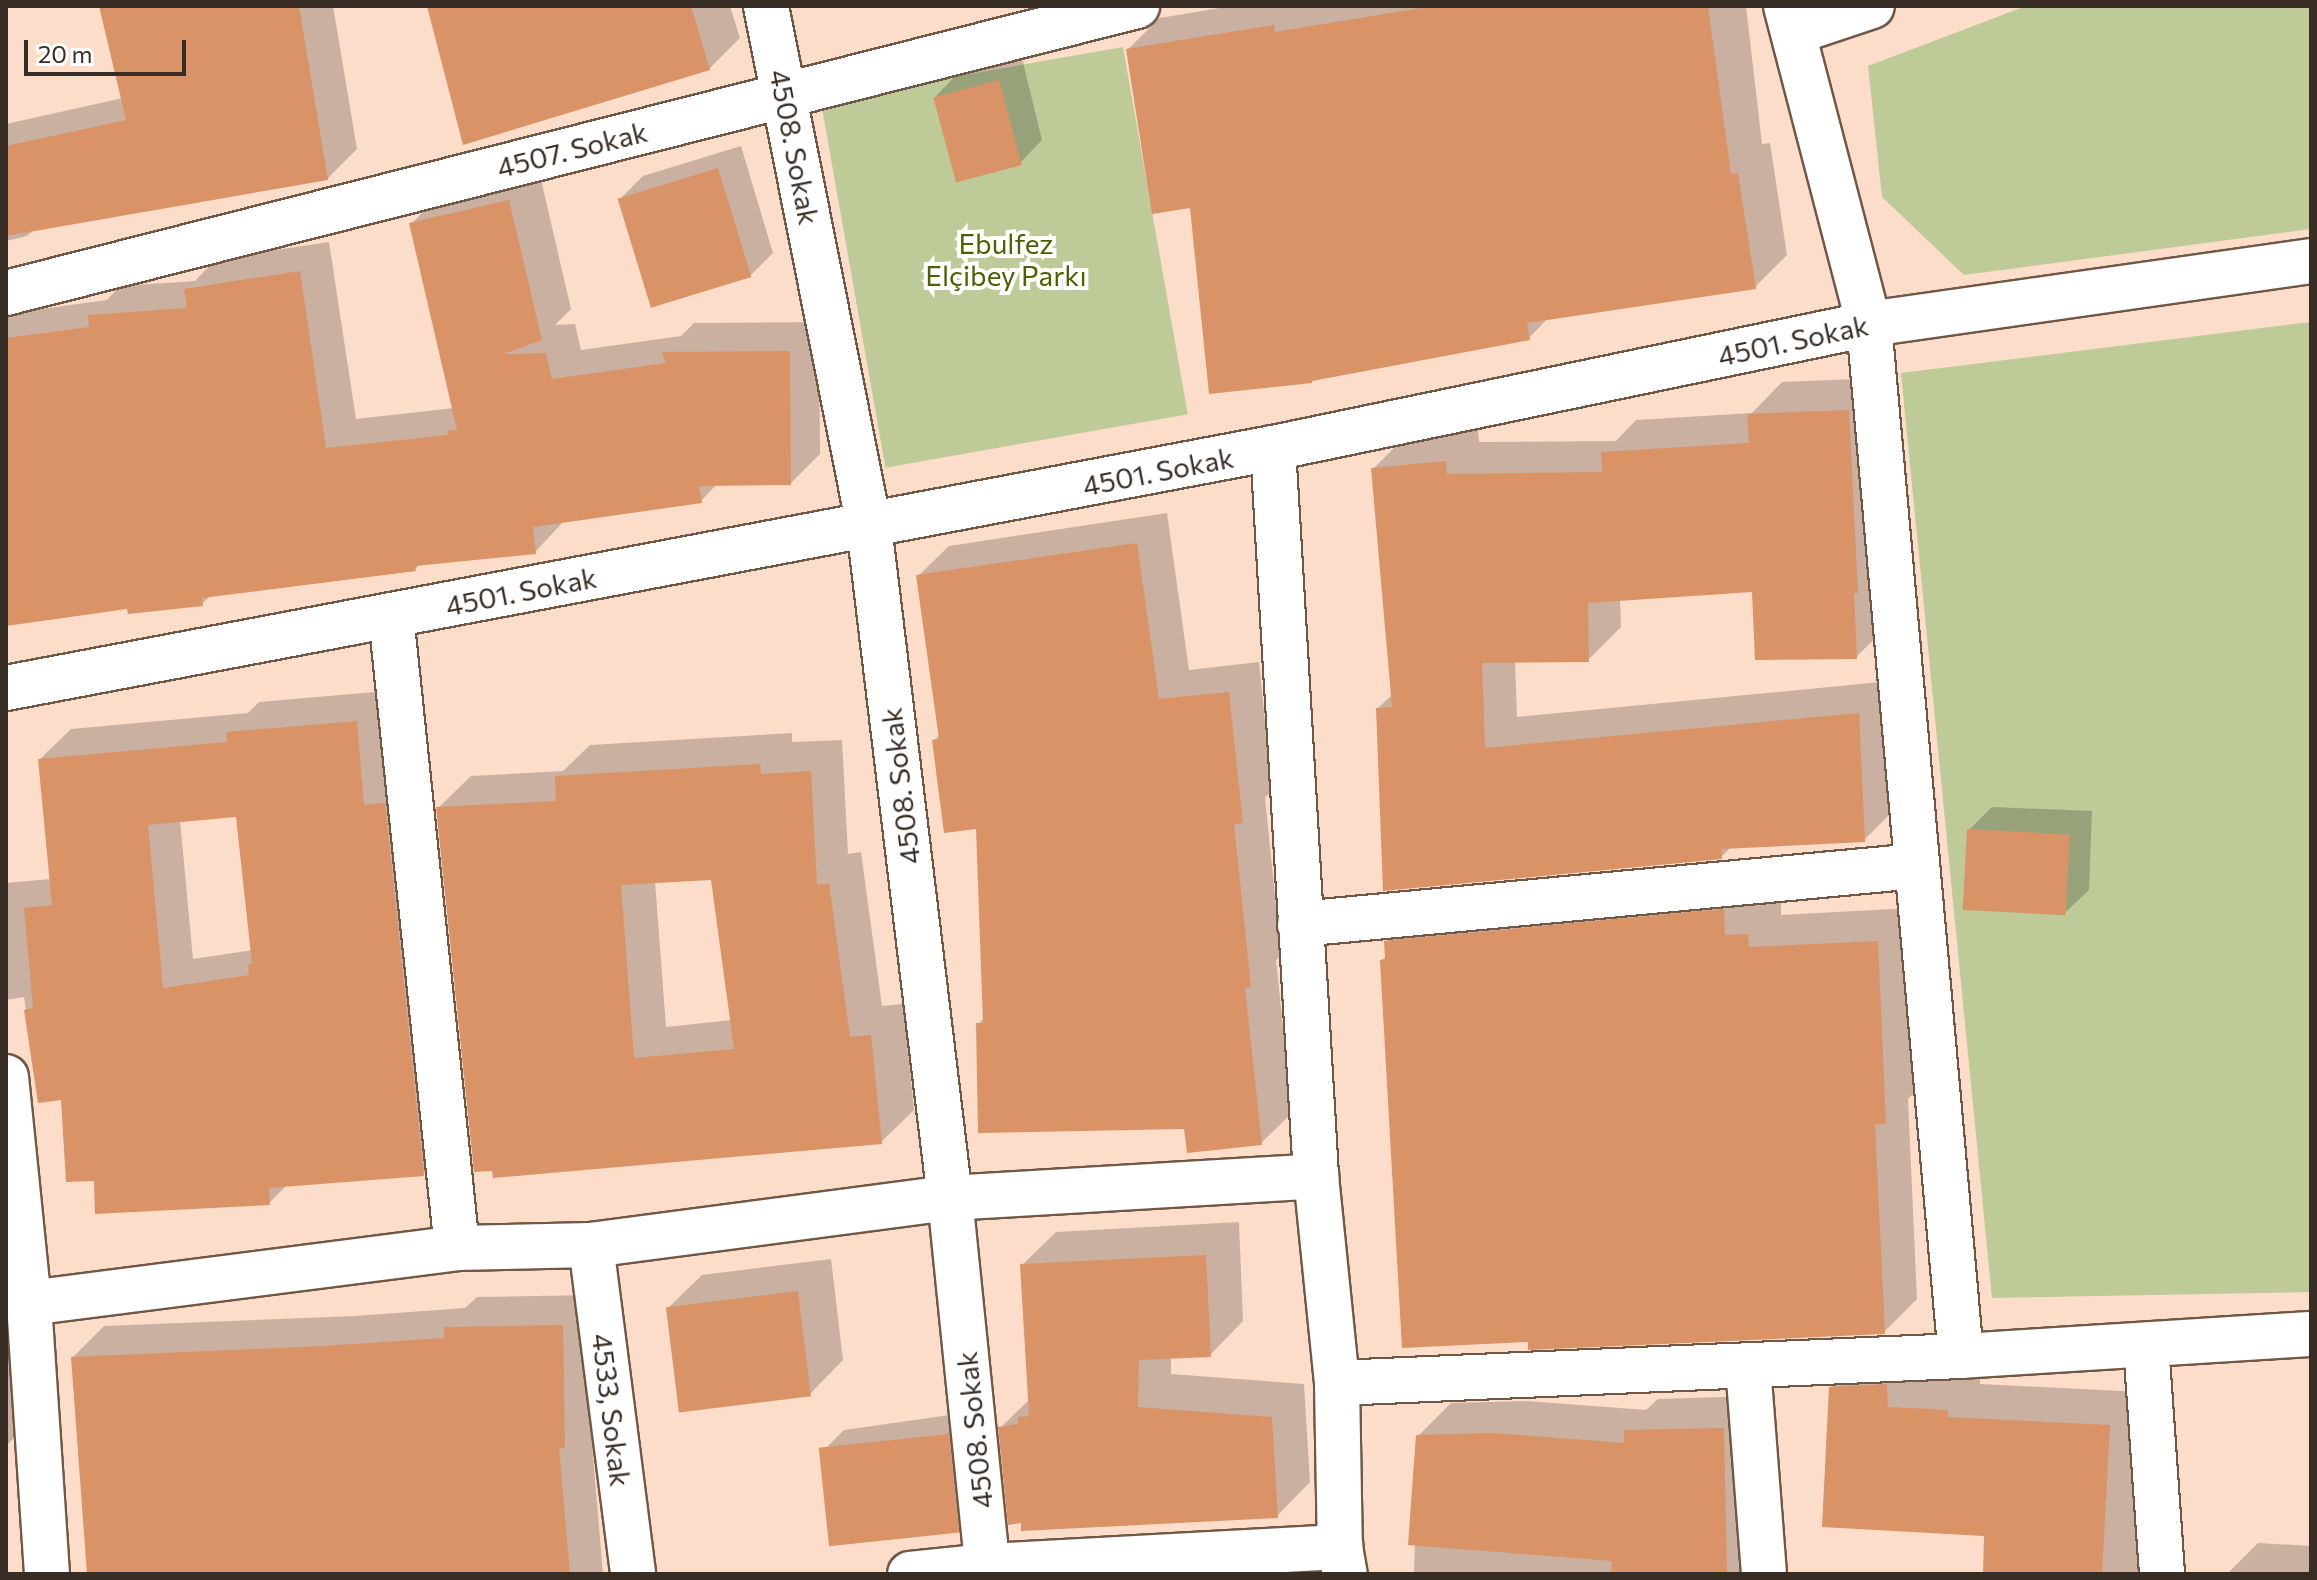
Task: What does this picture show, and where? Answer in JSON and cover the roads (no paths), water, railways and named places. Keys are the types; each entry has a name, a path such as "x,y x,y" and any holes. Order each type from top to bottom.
{"street":[{"name":"4508. Sokak","path":"766,6 869,526 950,1198 988,1570"},
{"name":"4507. Sokak","path":"6,293 1137,6"},
{"path":"1872,6 1790,19 1869,324 1961,1356"},
{"name":"4501. Sokak","path":"6,688 1273,448 1869,324 2311,261"},
{"path":"910,1574 1342,1561 1337,1383 1316,1176 1273,448"},
{"path":"391,616 457,1248"},
{"path":"1300,924 1917,866"},
{"path":"6,1081 29,1303 47,1574"},
{"path":"29,1303 457,1248 591,1245 950,1198 1316,1176"},
{"name":"4533, Sokak","path":"591,1245 633,1574"},
{"path":"1337,1383 1961,1356 2311,1334"},
{"path":"2146,1345 2162,1574"},
{"path":"1748,1366 1764,1574"}],"park label":[{"name":"Ebulfez Elçibey Parkı","path":"1006,259"}]}
